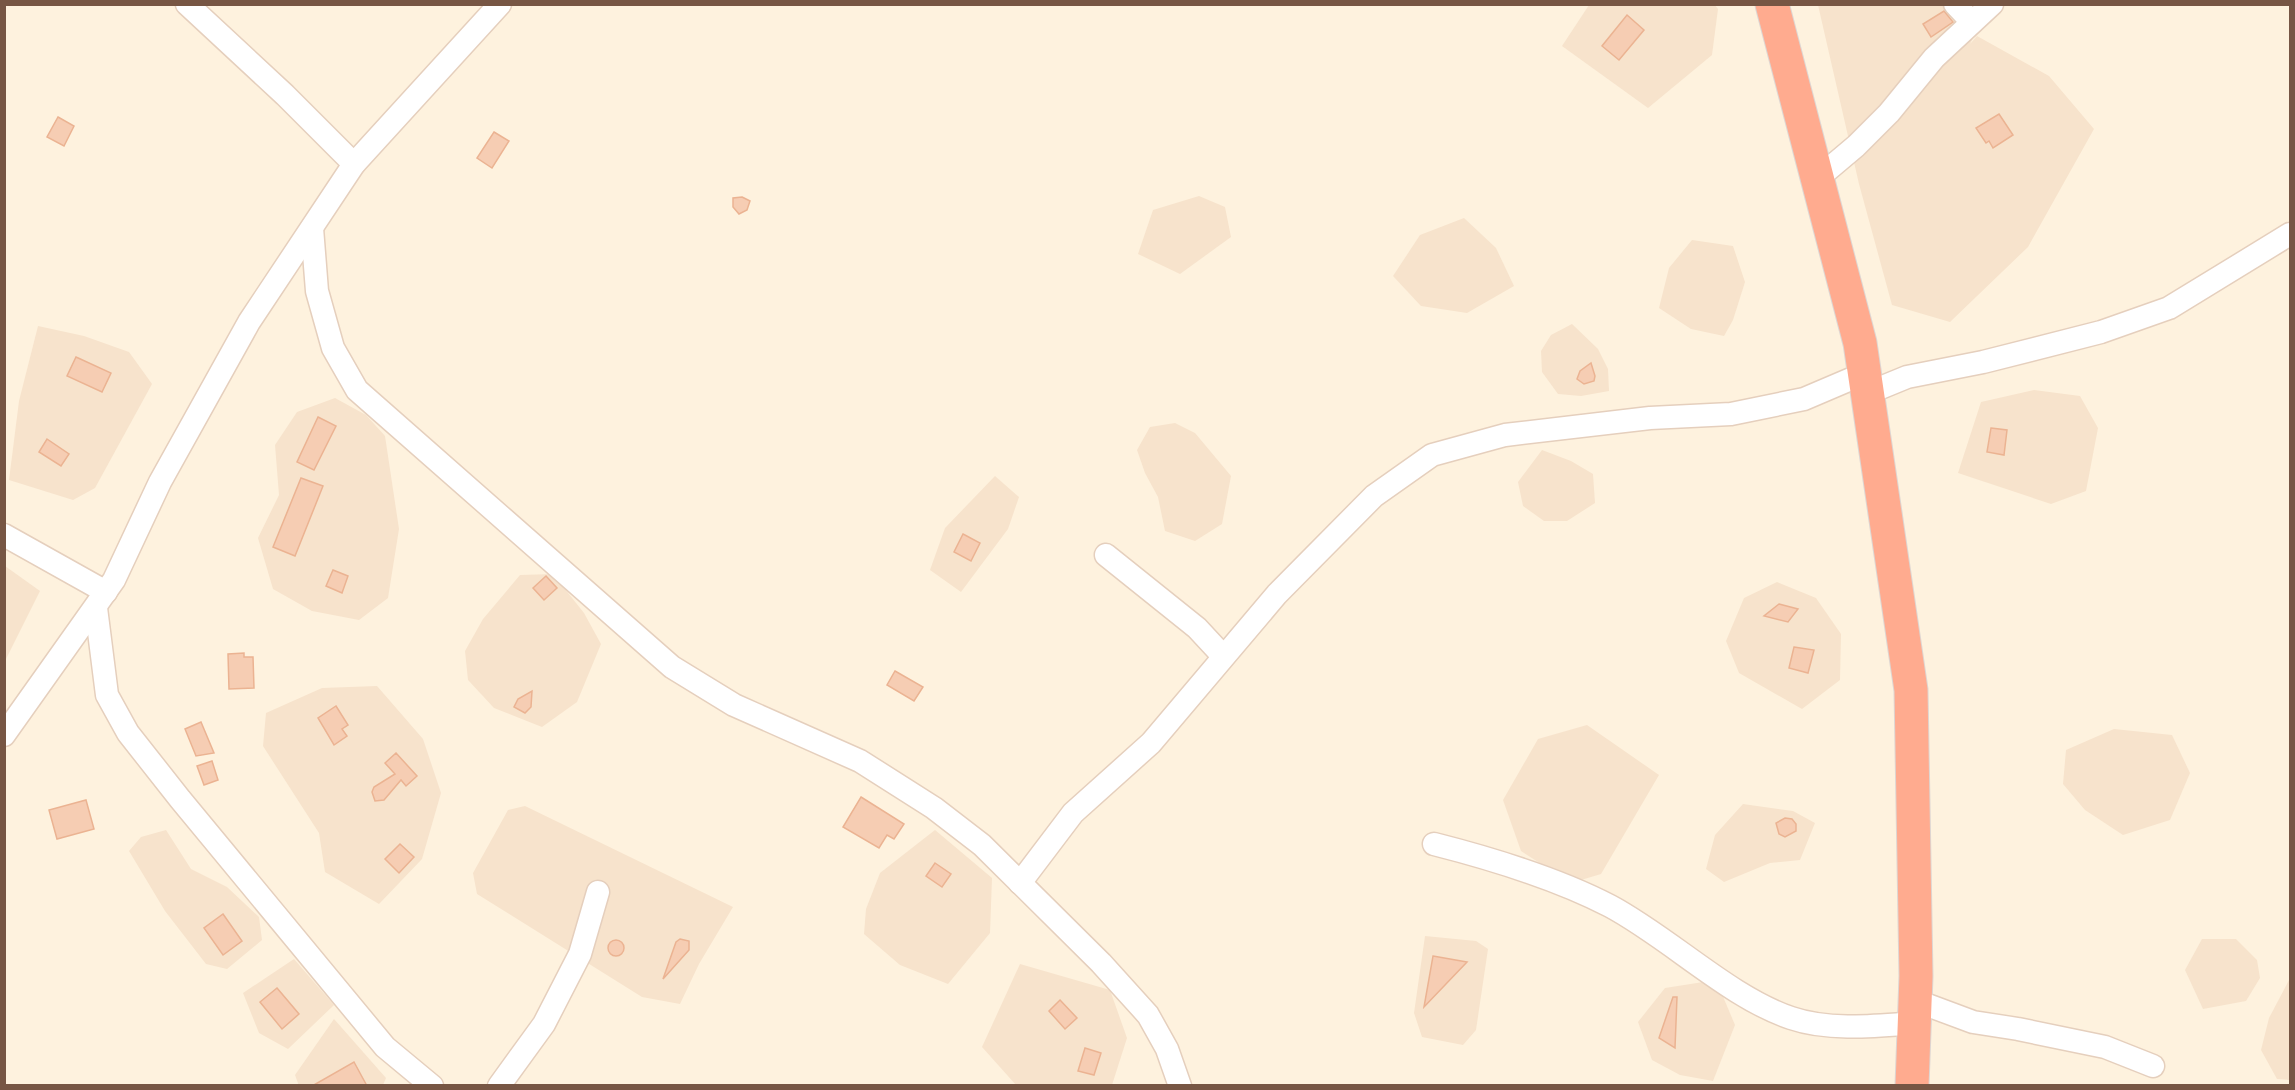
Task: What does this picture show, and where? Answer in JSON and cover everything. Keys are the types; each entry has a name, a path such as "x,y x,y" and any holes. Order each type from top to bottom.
{"highway":[{"path":"1772,4 1860,343 1911,690 1914,1012 1912,1086"}],"street":[{"path":"187,4 285,95 354,164"},
{"path":"4,735 101,600 160,482 249,322 354,164 500,4"},
{"path":"1954,4 1972,22"},
{"path":"1818,178 1889,113 1934,58 1992,4"},
{"path":"312,228 317,291 333,348 357,390 672,667 734,705 860,761 958,826 982,845 1101,963 1148,1015 1167,1049 1180,1086"},
{"path":"1020,883 1073,813 1151,743 1277,594 1374,496 1432,455 1505,435 1650,418 1731,414 1866,383 1983,362 2101,332 2169,308 2290,234"},
{"path":"4,535 101,600"},
{"path":"1106,555 1197,628 1223,656"},
{"path":"101,600 107,695 128,733 180,800 385,1047 432,1086"},
{"path":"1434,844 1512,867 1608,905 1652,931 1736,990 1771,1010 1794,1019 1866,1026 1914,1012 2018,1029 2105,1047 2153,1066"},
{"path":"499,1086 544,1024 580,954 598,892"}],"shaded area":[{"path":"1714,4 1718,9 1712,55 1648,108 1562,46 1589,5"},
{"path":"1818,5 1987,5 1989,7 1970,44 1977,36 2049,76 2094,129 2028,247 1950,322 1892,305 1859,184"},
{"path":"1199,196 1225,207 1231,237 1180,274 1138,254 1153,210"},
{"path":"1464,218 1496,248 1514,286 1467,313 1421,306 1393,276 1420,235"},
{"path":"1692,240 1733,246 1745,282 1733,320 1724,336 1691,329 1659,308 1669,268"},
{"path":"1572,324 1598,349 1608,369 1609,391 1581,396 1558,394 1542,372 1541,351 1551,335"},
{"path":"38,326 84,336 129,352 152,384 95,488 73,500 9,480 19,401"},
{"path":"2034,390 2080,396 2098,428 2086,491 2051,504 1958,473 1981,402"},
{"path":"335,398 366,415 385,436 399,529 388,598 359,620 312,611 273,589 258,538 279,495 275,445 297,412"},
{"path":"1175,423 1195,433 1231,476 1222,524 1195,541 1165,531 1158,497 1145,473 1137,450 1150,427"},
{"path":"1542,450 1571,461 1593,474 1595,503 1567,521 1544,521 1523,506 1518,482"},
{"path":"995,476 1019,497 1008,529 961,592 930,570 945,528"},
{"path":"5,566 40,591 5,661"},
{"path":"553,574 584,613 601,644 577,702 542,727 494,708 468,680 465,651 483,619 520,575"},
{"path":"1777,582 1816,598 1841,634 1840,680 1802,709 1739,673 1726,641 1744,598"},
{"path":"377,686 423,739 441,793 422,859 379,904 325,872 319,833 263,746 266,713 322,688"},
{"path":"1587,725 1659,775 1601,874 1571,883 1521,851 1503,800 1538,739"},
{"path":"2114,729 2172,735 2190,773 2170,820 2123,835 2085,810 2063,784 2066,750"},
{"path":"1743,804 1793,811 1815,823 1800,860 1770,863 1724,882 1706,869 1715,835"},
{"path":"525,806 733,907 699,964 680,1004 642,997 477,894 473,873 508,810"},
{"path":"166,830 191,869 227,887 259,917 262,940 227,969 206,964 165,911 129,851 141,837"},
{"path":"935,830 992,878 990,933 948,984 900,965 864,934 866,909 880,873"},
{"path":"1425,936 1476,941 1488,949 1476,1030 1463,1045 1422,1037 1414,1013"},
{"path":"2202,939 2236,939 2257,960 2260,978 2246,1001 2203,1009 2185,970"},
{"path":"294,959 334,1005 288,1049 259,1033 243,993"},
{"path":"1020,964 1110,990 1127,1038 1112,1085 1016,1085 982,1047"},
{"path":"1716,980 1735,1025 1713,1081 1680,1075 1652,1060 1638,1022 1665,988"},
{"path":"2289,980 2290,1080 2277,1079 2261,1050 2269,1018"},
{"path":"334,1019 386,1078 383,1085 299,1086 295,1075"}],"building":[{"path":"1944,11 1953,22 1931,37 1923,24"},
{"path":"1627,15 1644,30 1619,60 1602,46"},
{"path":"1999,114 2013,135 1993,148 1989,141 1986,143 1976,128"},
{"path":"58,117 74,126 64,146 47,137"},
{"path":"494,132 509,141 492,168 477,158"},
{"path":"742,197 750,201 747,210 739,214 733,207 733,198"},
{"path":"76,357 111,373 102,392 67,376"},
{"path":"1591,363 1595,376 1594,381 1584,384 1577,379 1580,371"},
{"path":"318,417 336,426 314,470 297,462"},
{"path":"1991,428 2007,430 2004,455 1987,452"},
{"path":"47,439 69,454 61,466 39,452"},
{"path":"301,478 323,486 295,556 273,547"},
{"path":"963,534 980,543 971,561 954,552"},
{"path":"333,570 348,576 342,593 326,586"},
{"path":"546,576 557,588 544,600 533,588"},
{"path":"1779,604 1798,609 1788,622 1764,616"},
{"path":"1794,647 1814,650 1808,673 1789,668"},
{"path":"244,653 244,657 253,657 254,688 229,689 228,654"},
{"path":"895,671 923,687 914,701 887,685"},
{"path":"532,691 531,707 525,713 514,707 518,699"},
{"path":"336,706 348,725 342,729 347,736 334,745 318,718"},
{"path":"201,722 214,753 196,756 185,729"},
{"path":"396,753 417,776 406,786 401,780 384,800 375,801 372,792 374,787 395,774 385,763"},
{"path":"212,761 218,780 204,785 197,766"},
{"path":"861,797 904,824 894,839 887,835 879,848 843,827"},
{"path":"86,800 94,829 57,839 49,810"},
{"path":"1785,818 1792,819 1796,824 1796,831 1785,837 1779,834 1776,823"},
{"path":"400,844 414,857 399,873 385,859"},
{"path":"935,863 951,874 942,887 926,876"},
{"path":"223,914 242,941 223,955 204,928"},
{"path":"680,939 689,941 689,950 663,979 676,942"},
{"path":"613,940 619,940 624,948 622,954 613,956 608,951 608,945"},
{"path":"1433,956 1467,962 1424,1007"},
{"path":"277,988 299,1014 282,1029 260,1002"},
{"path":"1673,997 1677,997 1675,1048 1659,1038"},
{"path":"1060,1000 1077,1018 1065,1029 1049,1011"},
{"path":"1085,1048 1101,1053 1094,1075 1078,1071"},
{"path":"354,1062 367,1086 312,1086"}]}
